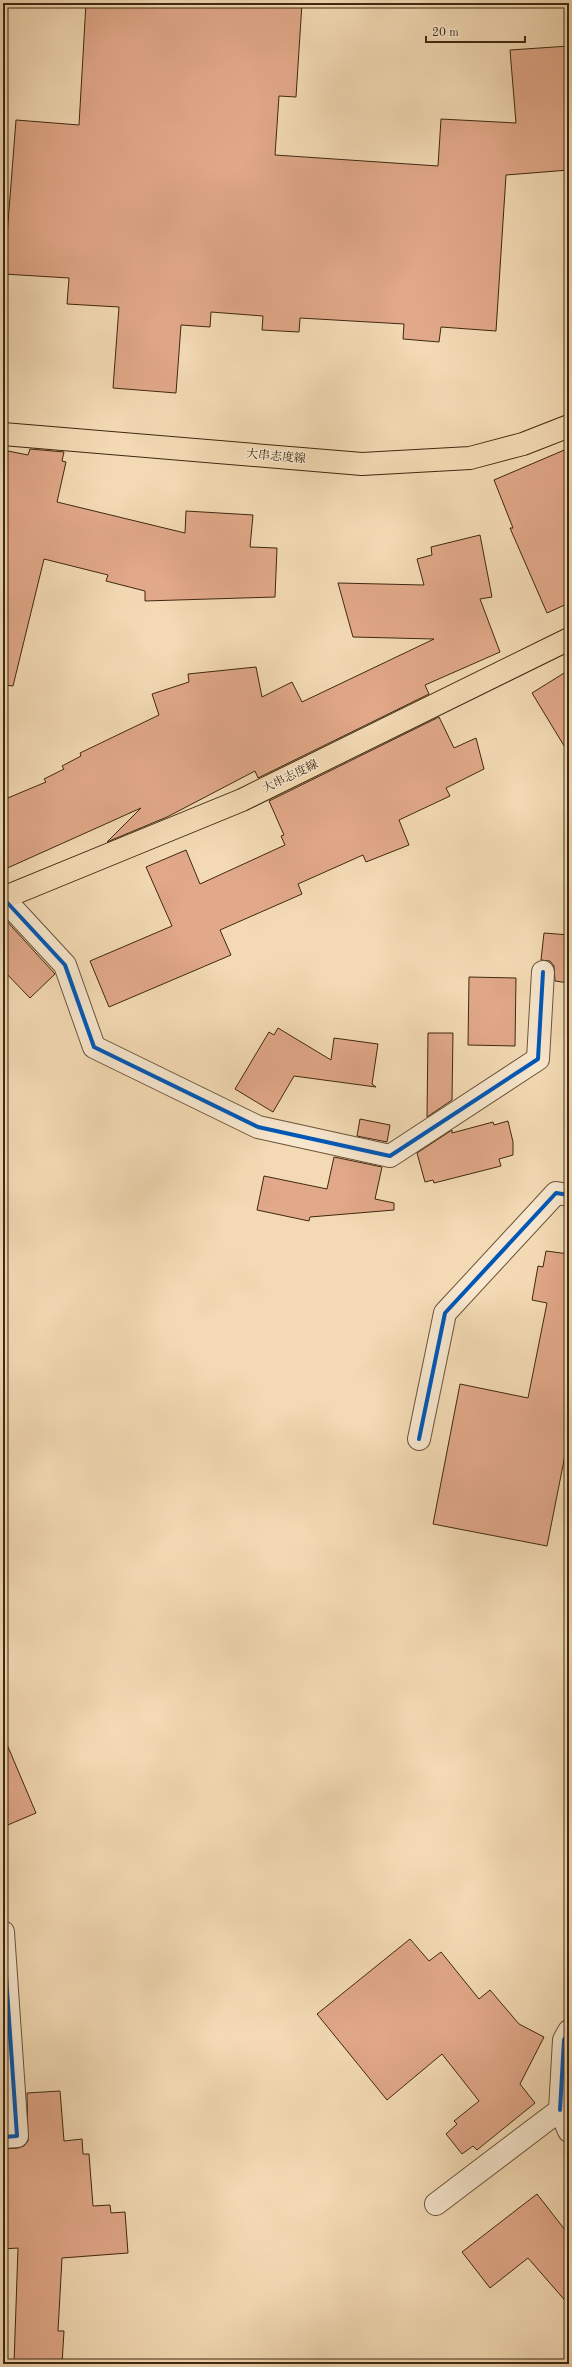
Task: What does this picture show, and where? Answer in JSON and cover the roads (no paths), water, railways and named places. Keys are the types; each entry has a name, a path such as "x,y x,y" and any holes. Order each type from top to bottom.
{"main road":[{"name":"大串志度線","path":"3,434 362,464 470,458 523,444 569,426"},
{"name":"大串志度線","path":"3,898 242,800 569,639"}],"street":[{"path":"3,898 65,965 94,1047 258,1127 390,1156 538,1059 543,972"},
{"path":"420,1439 445,1314 556,1193 569,1195"},
{"path":"3,1932 17,2136 3,2137"},
{"path":"569,2031 564,2040 565,2104 569,2131"},
{"path":"436,2204 565,2104"}]}
